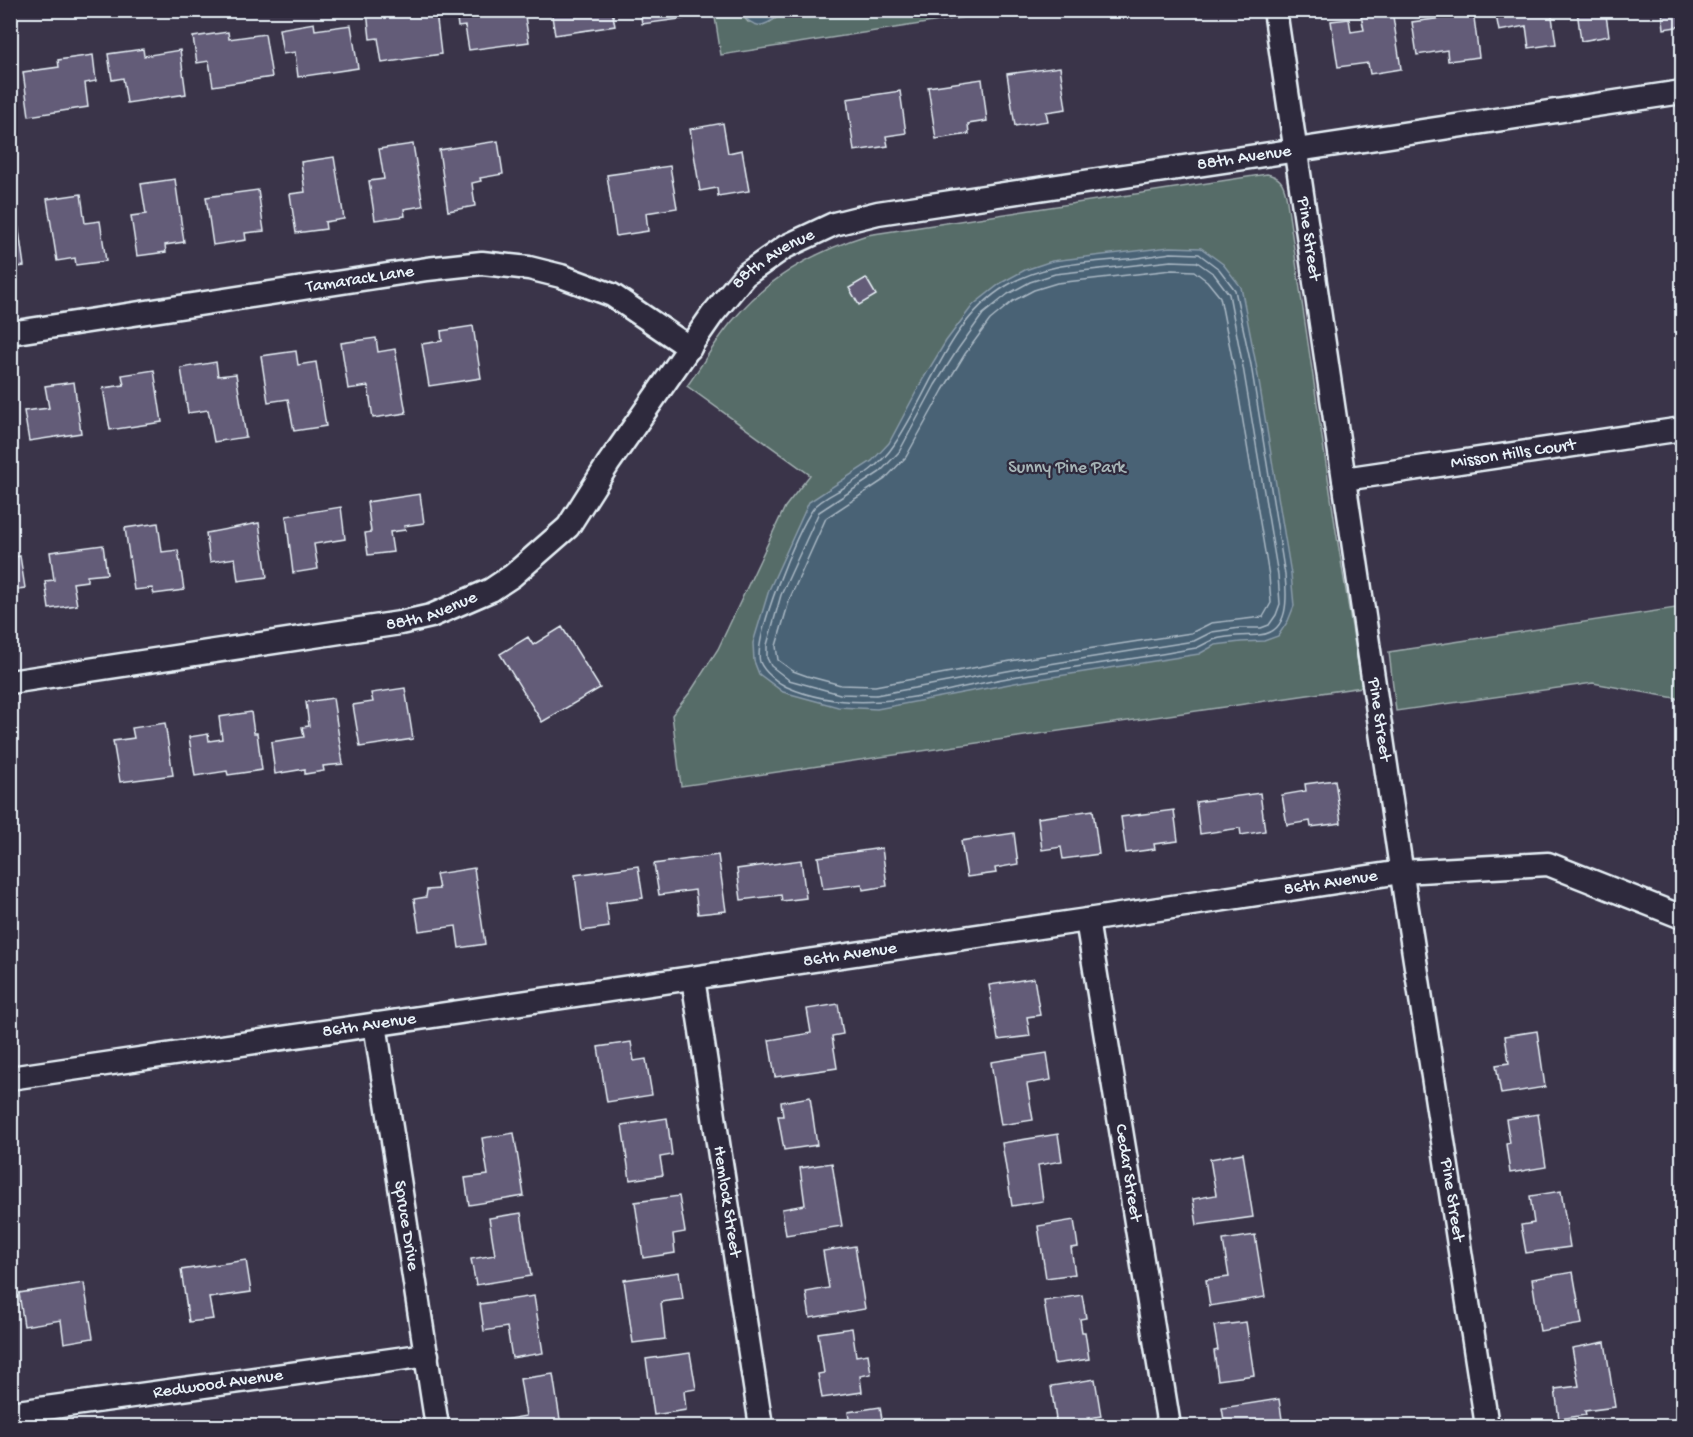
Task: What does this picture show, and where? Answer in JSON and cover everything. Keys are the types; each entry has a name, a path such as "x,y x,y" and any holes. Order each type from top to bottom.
{"street":[{"name":"Pine Street","path":"1275,10 1401,872 1487,1426"},
{"name":"88th Avenue","path":"10,682 400,623 431,616 491,590 512,576 568,527 608,464 712,315 745,275 785,247 834,224 878,213 1683,92"},
{"name":"Tamarack Lane","path":"10,333 426,269 482,263 529,268 561,276 612,295 690,348"},
{"name":"Misson Hills Court","path":"1344,479 1683,429"},
{"name":"86th Avenue","path":"10,1078 1401,872 1548,864 1683,916"},
{"name":"Cedar Street","path":"1087,920 1169,1426"},
{"name":"Hemlock Street","path":"693,978 761,1426"},
{"name":"Spruce Drive","path":"375,1024 437,1426"},
{"name":"Redwood Avenue","path":"10,1413 427,1355"}],"green space":[{"path":"714,11 738,11 748,22 770,22 787,11 1004,11 721,55"},
{"name":"Sunny Pine Park","path":"1267,174 1280,181 1286,195 1336,531 1362,687 681,786 672,715 691,691 718,649 785,507 810,475 687,386 722,334 749,303 779,278 812,257 867,235"},
{"path":"1682,607 1682,701 1593,683 1396,711 1389,652"}],"water":[{"path":"738,11 787,11 767,23 757,25"},
{"path":"1170,247 1201,248 1223,264 1241,287 1291,574 1294,606 1278,636 1264,641 1215,645 1199,654 1020,682 877,709 838,707 783,692 759,674 754,661 753,643 769,590 809,502 872,461 889,443 946,341 973,305 1001,283 1025,270 1052,261"}],"building":[{"path":"399,10 400,17 436,12 441,54 382,63 378,38 370,39 367,11"},
{"path":"456,10 524,10 529,42 469,50 465,26 458,27"},
{"path":"551,10 612,10 615,26 555,35"},
{"path":"640,10 701,10 702,16 642,24"},
{"path":"1392,10 1401,69 1370,74 1368,63 1338,67 1331,21 1349,19 1351,32 1364,30 1360,11"},
{"path":"1441,10 1473,10 1479,57 1448,61 1447,50 1417,55 1412,22 1442,18"},
{"path":"1495,10 1551,10 1556,44 1529,48 1526,26 1499,31"},
{"path":"1577,10 1631,10 1606,15 1609,36 1581,41"},
{"path":"1662,10 1682,10 1682,26 1664,29"},
{"path":"314,23 315,30 351,25 358,68 298,77 295,52 283,54 279,29"},
{"path":"228,32 229,39 265,34 272,77 213,86 209,61 197,63 193,37"},
{"path":"143,49 144,56 180,50 186,94 127,103 123,78 112,80 108,54"},
{"path":"93,55 96,81 85,83 88,107 29,116 23,72 59,67 58,60"},
{"path":"1060,67 1066,109 1046,112 1048,121 1015,126 1007,74"},
{"path":"982,79 987,121 968,124 969,134 936,139 928,87"},
{"path":"900,91 906,133 886,136 888,146 854,151 847,99"},
{"path":"723,123 728,153 742,150 749,191 718,196 717,188 700,191 690,129"},
{"path":"498,141 503,174 480,178 481,181 472,183 475,206 448,211 439,150"},
{"path":"413,144 423,206 404,209 405,216 375,220 369,181 384,179 379,149"},
{"path":"334,157 344,219 325,222 326,229 296,233 290,194 305,192 301,162"},
{"path":"670,166 677,208 646,213 648,231 616,236 607,175"},
{"path":"175,179 184,242 165,245 166,252 137,256 131,216 146,214 141,184"},
{"path":"258,190 264,231 245,233 246,240 213,245 206,197"},
{"path":"81,194 85,223 100,221 106,261 76,265 75,258 57,261 47,199"},
{"path":"15,203 24,266 10,268 10,204"},
{"path":"866,278 876,295 859,305 849,288"},
{"path":"473,326 481,378 429,386 422,344 442,341 441,331"},
{"path":"376,338 378,352 395,349 406,413 373,418 368,386 348,389 341,343"},
{"path":"296,351 298,365 316,362 326,426 294,431 288,399 268,402 261,356"},
{"path":"216,362 218,376 236,374 246,437 214,442 208,410 188,413 181,368"},
{"path":"154,370 162,422 110,430 103,388 124,385 122,375"},
{"path":"74,382 81,433 29,441 24,411 49,408 45,386"},
{"path":"420,494 424,523 404,526 405,530 390,532 393,552 368,555 365,533 371,532 367,502"},
{"path":"341,507 345,539 314,544 318,569 293,573 286,516"},
{"path":"158,523 162,552 178,550 184,590 154,594 152,588 134,590 125,528"},
{"path":"259,523 267,577 238,581 235,558 210,562 206,533"},
{"path":"103,545 107,574 87,576 87,581 73,583 77,605 49,609 45,581 54,580 50,552"},
{"path":"20,556 25,588 10,590 10,558"},
{"path":"562,627 600,688 542,722 500,654 528,637 533,645"},
{"path":"405,688 413,739 360,747 353,705 373,702 371,693"},
{"path":"333,698 343,764 323,766 324,771 305,774 305,769 275,774 271,742 304,737 302,727 309,726 306,702"},
{"path":"251,712 254,733 257,733 262,770 228,775 227,771 195,776 189,737 208,734 209,741 222,739 219,717"},
{"path":"165,723 173,775 120,782 113,741 134,738 132,728"},
{"path":"1335,780 1341,823 1311,827 1310,821 1287,825 1282,795 1306,791 1305,784"},
{"path":"1260,793 1265,831 1241,835 1240,828 1200,834 1196,802"},
{"path":"1093,810 1099,854 1063,859 1061,847 1042,850 1038,818"},
{"path":"1174,810 1178,841 1154,844 1155,849 1126,853 1121,817"},
{"path":"1014,833 1018,864 995,868 996,873 967,877 961,841"},
{"path":"882,848 887,886 863,890 862,884 823,889 818,857"},
{"path":"718,855 726,911 698,914 695,890 659,895 654,864"},
{"path":"801,860 806,898 782,901 781,895 741,900 737,869"},
{"path":"638,866 643,898 606,903 609,927 582,931 575,875"},
{"path":"474,868 485,944 459,948 456,926 419,931 414,899 426,897 427,890 439,889 436,874"},
{"path":"1034,978 1040,1015 1027,1017 1030,1036 998,1040 989,985"},
{"path":"838,1004 843,1034 832,1036 837,1068 775,1077 769,1040 811,1033 807,1009"},
{"path":"1537,1031 1545,1087 1501,1094 1496,1065 1509,1063 1505,1036"},
{"path":"631,1042 634,1061 646,1059 652,1095 607,1102 598,1047"},
{"path":"1047,1053 1051,1080 1027,1084 1033,1120 1001,1125 991,1062"},
{"path":"810,1097 817,1145 784,1150 778,1116 783,1116 781,1102"},
{"path":"1538,1114 1546,1167 1510,1173 1506,1144 1510,1143 1506,1119"},
{"path":"667,1118 672,1155 660,1157 663,1175 630,1180 622,1125"},
{"path":"514,1133 524,1196 469,1205 465,1178 488,1175 482,1138"},
{"path":"1058,1134 1062,1161 1038,1165 1043,1201 1012,1206 1002,1143"},
{"path":"1243,1153 1253,1217 1197,1225 1193,1199 1216,1195 1210,1159"},
{"path":"832,1163 842,1226 786,1235 782,1209 805,1205 800,1168"},
{"path":"1561,1191 1570,1247 1526,1253 1521,1225 1534,1223 1530,1196"},
{"path":"679,1196 685,1232 673,1234 675,1253 643,1258 635,1202"},
{"path":"521,1213 531,1276 476,1285 471,1259 495,1255 489,1218"},
{"path":"1074,1220 1078,1247 1071,1248 1075,1274 1046,1278 1038,1226"},
{"path":"1255,1235 1265,1297 1210,1306 1206,1280 1229,1277 1223,1240"},
{"path":"855,1246 865,1309 810,1318 806,1292 829,1288 823,1251"},
{"path":"246,1260 251,1292 209,1298 213,1319 189,1322 181,1270"},
{"path":"679,1272 683,1299 661,1302 665,1339 633,1343 624,1280"},
{"path":"1573,1272 1582,1324 1540,1331 1532,1279"},
{"path":"84,1283 93,1338 64,1343 61,1320 24,1326 19,1293"},
{"path":"1082,1295 1086,1318 1080,1319 1082,1332 1085,1332 1089,1359 1054,1364 1044,1301"},
{"path":"534,1296 543,1353 512,1358 507,1327 484,1331 480,1304"},
{"path":"1246,1322 1254,1375 1218,1380 1214,1351 1218,1350 1214,1326"},
{"path":"852,1328 856,1356 868,1354 871,1374 860,1376 862,1392 822,1398 818,1374 824,1373 818,1333"},
{"path":"1605,1342 1615,1407 1585,1411 1586,1415 1559,1419 1555,1389 1579,1386 1572,1348"},
{"path":"690,1353 696,1389 684,1391 686,1410 654,1415 646,1359"},
{"path":"553,1374 561,1426 504,1426 503,1420 526,1416 520,1379"},
{"path":"1095,1379 1101,1416 1088,1418 1090,1426 1057,1426 1051,1386"},
{"path":"1279,1399 1283,1426 1225,1426 1222,1408"},
{"path":"880,1407 883,1426 850,1426 848,1412"}]}
